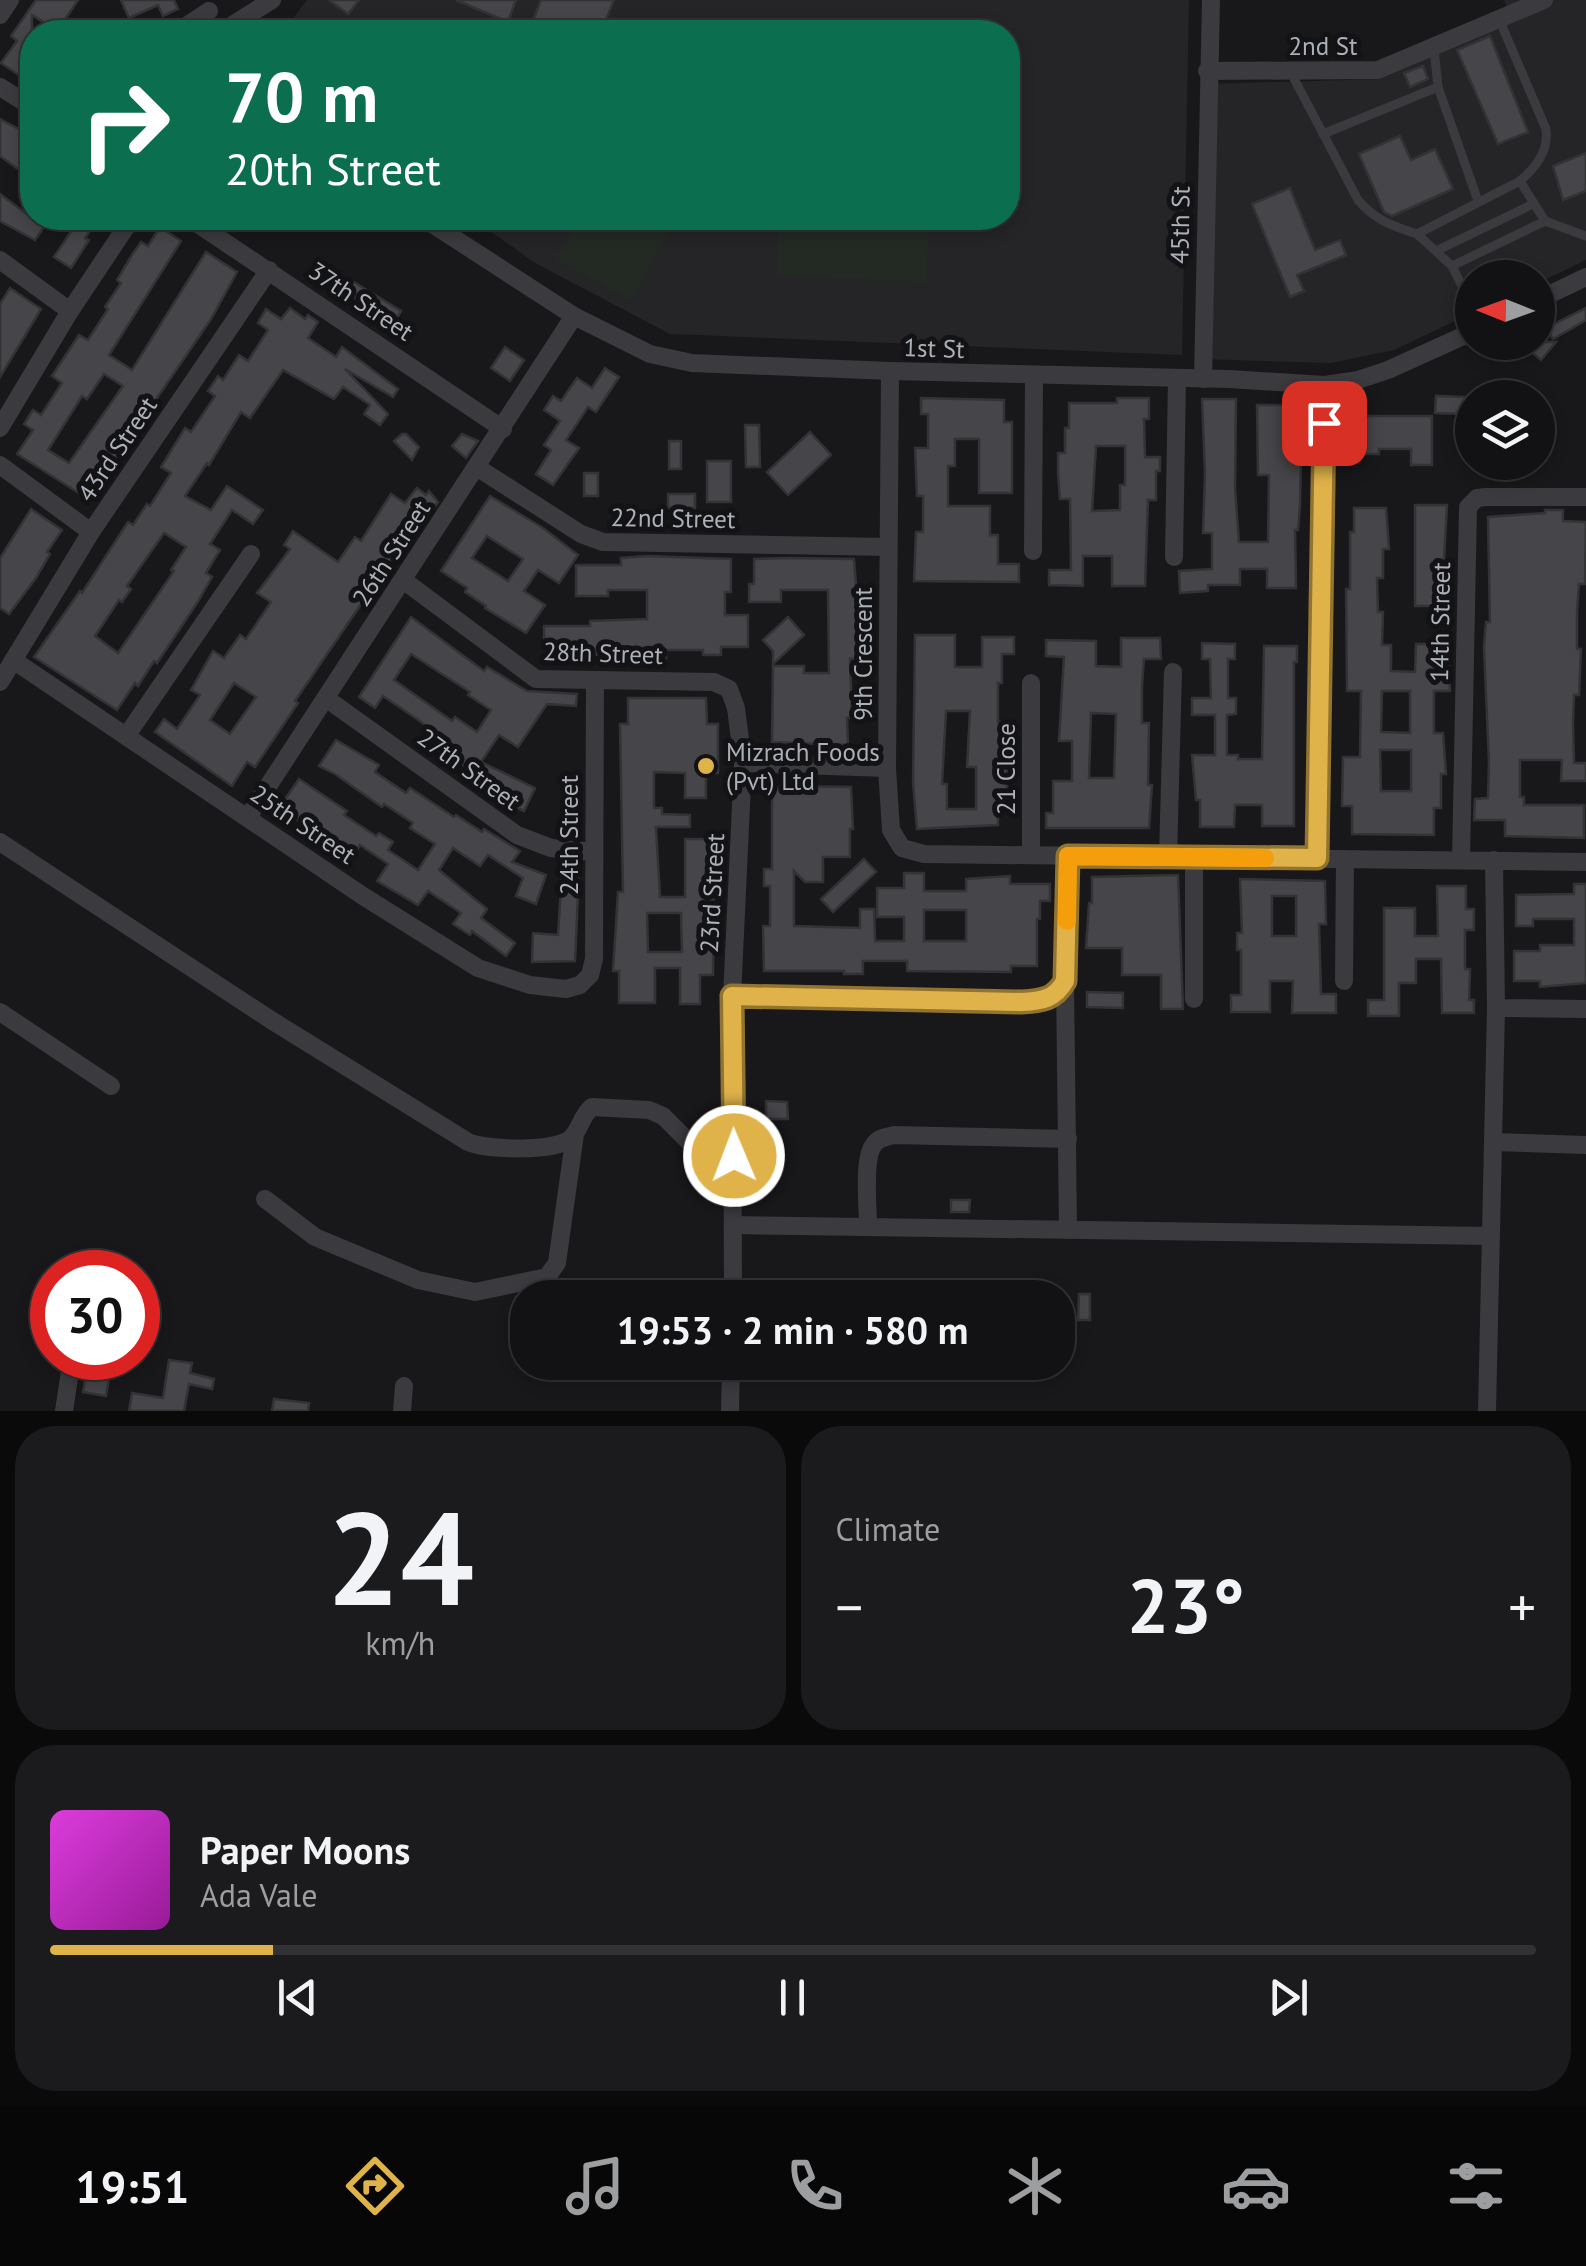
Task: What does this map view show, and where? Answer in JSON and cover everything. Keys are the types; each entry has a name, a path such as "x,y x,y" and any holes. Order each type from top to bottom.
{"street":[{"path":"0,15 10,0"},
{"path":"241,20 272,0"},
{"name":"45th St","path":"1203,379 1211,0"},
{"name":"2nd St","path":"1207,71 1378,70 1544,0"},
{"path":"0,428 124,230"},
{"name":"37th Street","path":"207,230 503,429"},
{"name":"1st St","path":"441,230 574,316 630,345 670,360 890,372 1325,385 1388,370 1455,340"},
{"path":"0,260 70,311"},
{"name":"43rd Street","path":"0,682 91,532 269,270"},
{"path":"1555,292 1586,276"},
{"name":"26th Street","path":"248,817 574,316"},
{"name":"9th Crescent","path":"890,372 888,768 891,830 902,848 924,854 1586,862"},
{"path":"1033,551 1034,376"},
{"path":"1174,557 1176,378"},
{"path":"1317,858 1325,385"},
{"path":"0,465 91,532"},
{"name":"22nd Street","path":"478,468 581,534 603,542 888,547"},
{"name":"14th Street","path":"1461,860 1468,507 1486,496 1586,497"},
{"path":"127,736 251,554"},
{"name":"28th Street","path":"403,580 536,678 714,682"},
{"name":"25th Street","path":"14,660 364,896 478,968 548,989 580,985"},
{"path":"1168,857 1173,672"},
{"name":"24th Street","path":"580,985 590,975 594,959 595,680"},
{"name":"23rd Street","path":"714,682 729,689 736,708 743,763 732,996 732,1280"},
{"name":"21 Close","path":"1031,683 1031,854"},
{"name":"27th Street","path":"326,698 516,835 551,848 593,852"},
{"path":"743,763 888,768"},
{"path":"0,842 271,1020 468,1142 516,1148 562,1144 575,1134"},
{"path":"1068,856 1065,981 1068,1230"},
{"path":"1194,857 1194,999"},
{"path":"1344,982 1345,859"},
{"path":"1488,1411 1496,1008 1494,860"},
{"path":"732,996 1035,1002 1059,992 1065,981"},
{"path":"1496,1008 1586,1008"},
{"path":"0,1012 110,1086"},
{"path":"266,1199 316,1237 418,1280 475,1292 548,1277 558,1264 575,1134 583,1115 592,1107 636,1108 663,1116 698,1151 734,1156"},
{"path":"868,1226 869,1156 880,1139 894,1135 1068,1139"},
{"path":"1494,1142 1586,1144"},
{"path":"734,1225 1490,1236"},
{"path":"64,1411 69,1380"},
{"path":"730,1411 731,1380"},
{"path":"402,1411 404,1386"}],"lane":[{"path":"1417,234 1520,181 1532,170 1548,142 1541,114 1499,19"},
{"path":"1434,49 1438,87 1478,201"},
{"path":"1290,71 1358,200 1382,223 1417,234 1438,250 1455,272"},
{"path":"1323,134 1438,87"},
{"path":"1520,181 1545,222 1586,236"},
{"path":"1438,250 1534,204"},
{"path":"1452,266 1545,222"}],"shaded area":[{"path":"307,0 1189,0 1182,355 670,334 535,263 489,230 1020,230 1020,20 292,20"},
{"path":"1504,0 1586,0 1586,260 1555,275 1555,260 1455,260 1455,321 1394,350 1331,363 1200,359 1205,84 1380,79 1512,22"},
{"path":"572,230 668,230 632,300 556,260"},
{"path":"779,230 928,230 926,282 777,275"}],"building":[{"path":"36,0 78,0 66,18 69,20 40,20 32,15 32,20 22,20"},
{"path":"121,0 174,0 178,9 163,16 158,5 129,18"},
{"path":"329,0 359,0 348,14"},
{"path":"456,0 516,0 509,20"},
{"path":"541,0 614,0 606,20 533,20"},
{"path":"20,23 20,76 1,63 17,41 11,36"},
{"path":"1490,36 1528,132 1498,144 1457,50"},
{"path":"1423,66 1428,79 1410,87 1404,73"},
{"path":"0,119 20,130 20,170 0,156"},
{"path":"1400,136 1411,160 1435,149 1453,189 1392,216 1384,212 1359,154"},
{"path":"1586,153 1586,191 1563,200 1553,166"},
{"path":"1290,188 1315,250 1340,240 1346,255 1297,275 1304,291 1290,297 1252,204"},
{"path":"0,194 20,209 20,230 42,230 35,240 0,221"},
{"path":"72,230 91,230 85,238 89,240 71,268 54,257"},
{"path":"158,230 181,241 109,355 132,370 206,252 237,272 211,319 146,414 150,416 124,453 120,450 90,500 17,454 33,430 24,424 33,410 41,415 62,383 52,376 79,335 88,340 121,283 117,280 141,242 148,246","holes":["104,374 123,386 69,463 48,450 82,396 87,399"]},
{"path":"349,279 401,311 395,322 342,290"},
{"path":"10,288 41,309 0,377 0,304"},
{"path":"290,308 305,319 308,315 318,322 308,338 336,357 342,347 398,389 393,397 345,369 388,414 380,425 364,414 370,405 343,387 334,399 283,370 250,418 241,412 185,496 211,510 227,486 263,510 253,524 232,510 210,544 220,550 206,573 212,577 157,663 154,661 138,686 135,683 117,710 34,657 128,522 133,525 147,504 150,506 171,473 161,467 185,428 191,432 215,396 208,391 218,376 223,380 239,355 248,361 268,330 258,323 266,309 281,319","holes":["164,533 186,547 118,653 95,636 131,589 127,586"]},
{"path":"1586,308 1586,320 1555,338 1555,324"},
{"path":"505,347 524,360 510,381 491,368"},
{"path":"605,368 619,377 596,412 588,407 566,440 579,448 553,485 536,474 551,450 544,445 560,421 544,410 553,396 561,401 577,378 592,388"},
{"path":"1436,396 1455,397 1455,414 1435,413"},
{"path":"921,398 1004,400 1004,422 1012,422 1012,493 979,493 979,439 955,439 955,466 948,466 948,506 990,506 990,535 998,535 998,564 1019,564 1019,582 914,581 916,532 923,532 923,496 917,496 915,448 928,448 928,414 921,414"},
{"path":"1117,398 1149,398 1149,419 1144,419 1145,457 1160,457 1156,500 1148,500 1145,586 1112,586 1112,556 1083,556 1083,586 1049,585 1049,570 1071,570 1070,499 1060,499 1058,473 1058,453 1065,453 1065,428 1069,428 1069,403 1117,403","holes":["1096,446 1125,446 1125,485 1120,485 1120,510 1092,511"]},
{"path":"1202,399 1236,399 1239,542 1268,542 1269,475 1258,475 1257,405 1302,405 1296,588 1267,588 1267,569 1240,569 1240,585 1208,585 1208,591 1180,593 1179,571 1212,569 1212,533 1203,533"},
{"path":"1365,416 1432,416 1432,465 1411,465 1411,449 1379,449 1379,454 1365,454"},
{"path":"745,425 759,425 760,467 746,467"},
{"path":"810,432 831,455 788,495 767,472"},
{"path":"402,434 419,447 412,460 394,441"},
{"path":"462,434 478,441 466,458 452,446"},
{"path":"669,441 681,441 681,469 669,469"},
{"path":"707,461 731,461 731,502 707,502"},
{"path":"584,473 598,473 598,496 584,496"},
{"path":"417,488 426,495 429,491 438,502 431,513 426,509 295,701 298,703 255,767 247,762 232,786 155,732 164,719 177,729 200,695 191,690 213,651 224,658 240,635 246,639 271,602 257,593 290,549 284,545 293,531 338,562 355,537 361,541 391,494 405,503","holes":["234,683 256,697 230,734 210,720"]},
{"path":"668,494 695,494 695,508 668,508"},
{"path":"490,496 578,555 559,583 538,570 524,591 545,605 526,633 485,608 465,592 467,588 441,571","holes":["487,536 523,559 508,581 472,558"]},
{"path":"1415,505 1447,505 1444,560 1448,560 1451,606 1415,606"},
{"path":"1354,508 1386,508 1389,549 1383,549 1383,578 1377,578 1378,612 1383,612 1382,645 1391,645 1391,671 1415,672 1416,644 1448,644 1450,691 1434,691 1434,733 1443,733 1446,774 1441,774 1441,808 1434,808 1434,835 1352,834 1352,806 1342,806 1343,757 1360,757 1361,691 1347,691 1346,589 1350,589 1350,532 1354,532","holes":["1382,691 1410,691 1410,733 1381,732","1380,750 1411,750 1411,791 1381,791"]},
{"path":"31,509 62,530 36,578 9,614 0,608 0,558"},
{"path":"1563,510 1563,521 1586,522 1585,584 1579,584 1577,611 1577,649 1581,649 1579,695 1574,695 1573,722 1574,763 1586,763 1586,781 1561,781 1562,760 1520,760 1520,797 1524,797 1524,805 1584,805 1584,838 1505,836 1505,820 1474,820 1475,799 1488,798 1484,647 1486,622 1490,622 1488,517"},
{"path":"621,558 731,559 731,592 725,592 725,615 748,615 748,647 721,647 721,655 703,655 703,650 666,650 666,659 645,659 645,655 590,655 590,647 544,647 544,626 590,626 590,621 647,619 647,590 608,590 608,596 576,596 576,565 621,565"},
{"path":"754,559 854,559 858,612 862,612 861,659 850,659 852,718 847,718 848,745 772,742 773,666 804,666 804,673 829,673 828,590 781,590 781,602 749,602"},
{"path":"411,617 484,671 487,667 527,691 577,694 576,706 547,704 518,747 499,735 481,762 535,788 524,811 485,793 489,784 436,745 441,737 417,719 383,696 375,708 359,697","holes":["411,654 470,692 468,695 491,710 477,732 455,717 452,721 394,680"]},
{"path":"788,617 804,635 773,664 773,651 763,640"},
{"path":"915,635 955,635 955,667 982,667 982,637 1014,637 1014,654 1002,654 1002,683 998,683 998,722 1001,736 1006,736 1007,797 998,797 998,825 917,829 913,783","holes":["946,711 970,711 967,767 976,767 976,809 947,809 947,784 942,784"]},
{"path":"1121,638 1160,638 1161,659 1144,659 1142,686 1142,723 1149,723 1149,828 1046,828 1046,813 1053,813 1053,781 1072,781 1072,741 1059,741 1064,657 1046,656 1046,640 1096,641 1096,666 1121,667","holes":["1091,713 1116,714 1114,778 1089,778"]},
{"path":"1202,643 1235,644 1235,659 1228,659 1228,698 1236,698 1236,714 1227,715 1227,755 1238,755 1238,759 1262,759 1264,646 1297,646 1294,826 1262,826 1262,805 1235,805 1234,827 1200,827 1192,755 1215,755 1215,715 1192,715 1192,698 1211,698 1210,659 1202,659"},
{"path":"628,698 706,698 707,724 718,724 718,773 706,773 706,798 685,798 685,773 654,772 654,808 662,808 662,814 690,815 690,827 656,827 660,897 685,897 685,839 723,839 723,857 717,857 714,884 713,975 700,975 700,1004 680,1004 680,968 655,968 655,1003 619,1003 619,971 613,971 618,892 623,892 620,724 628,724","holes":["647,913 681,913 682,952 648,952"]},
{"path":"336,740 379,765 375,772 406,793 410,788 454,817 482,832 484,829 520,851 512,862 546,875 536,904 516,896 523,878 488,855 480,866 453,848 439,870 487,909 481,918 515,943 506,956 472,931 470,935 453,924 461,913 428,891 418,905 377,881 388,864 360,845 350,861 279,808 299,779 347,811 344,815 393,842 388,850 418,870 435,844 410,828 413,823 319,766"},
{"path":"772,786 851,787 850,857 823,857 823,882 805,882 794,871 794,926 860,928 860,909 874,909 875,941 904,941 904,917 877,917 877,888 904,888 904,873 924,873 924,891 966,891 966,879 1010,876 1010,884 1050,884 1050,901 1040,901 1037,919 1037,966 1011,966 1011,972 907,971 907,961 863,961 863,974 764,971 763,926 770,926 770,886 764,886 764,869 772,869","holes":["924,910 966,910 966,941 924,941"]},
{"path":"864,859 876,872 833,912 821,899"},
{"path":"562,871 579,872 575,961 532,962 533,933 558,935"},
{"path":"1178,875 1183,1009 1161,1009 1161,975 1122,975 1122,948 1086,948 1092,877"},
{"path":"1240,879 1325,881 1326,924 1319,924 1321,994 1336,994 1336,1013 1292,1013 1293,981 1270,981 1270,1012 1231,1012 1231,995 1241,995 1237,933 1242,933","holes":["1272,896 1296,896 1296,936 1272,936"]},
{"path":"1574,884 1586,884 1586,983 1540,987 1540,981 1514,981 1514,951 1540,951 1540,945 1574,945 1574,919 1533,919 1533,926 1516,926 1516,895 1574,894"},
{"path":"1437,886 1466,886 1466,909 1474,909 1474,930 1465,930 1465,969 1470,969 1469,1000 1474,1000 1474,1013 1442,1013 1441,959 1416,959 1416,983 1399,983 1399,1016 1368,1016 1368,1000 1384,1000 1384,908 1415,908 1415,936 1438,936"},
{"path":"1087,992 1123,993 1123,1008 1087,1007"},
{"path":"766,1101 787,1102 788,1119 766,1119"},
{"path":"951,1200 970,1200 969,1212 951,1212"},
{"path":"1079,1294 1090,1294 1090,1320 1078,1320"},
{"path":"169,1360 192,1363 190,1373 214,1379 212,1389 189,1384 184,1411 129,1411 132,1393 163,1398"},
{"path":"85,1380 109,1380 106,1396 83,1392"},
{"path":"274,1399 309,1403 308,1411 272,1411"}],"slow traffic":[{"path":"1067,921 1068,856 1265,858"}],"place":[{"name":"Mizrach Foods (Pvt) Ltd","path":"706,766"}],"route":[{"path":"734,1156 732,996 1022,1002 1049,999 1065,981 1068,856 1317,858 1324,423"}]}
